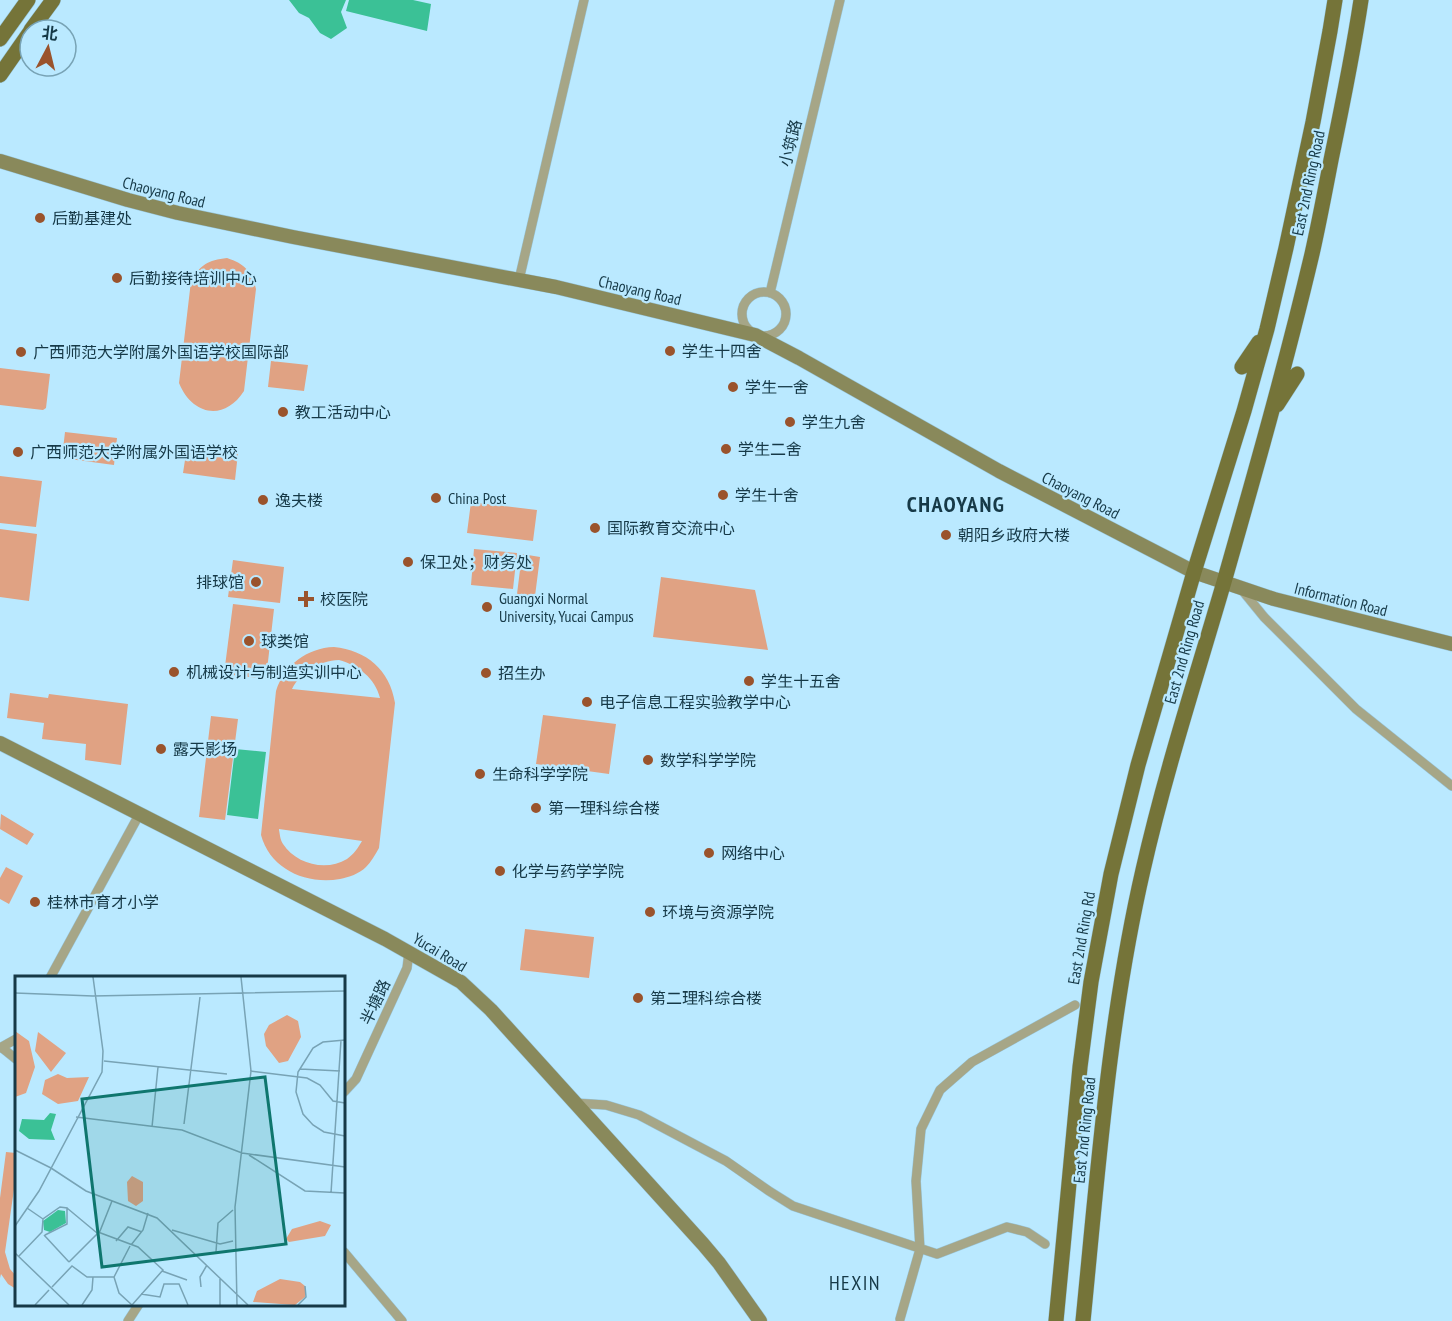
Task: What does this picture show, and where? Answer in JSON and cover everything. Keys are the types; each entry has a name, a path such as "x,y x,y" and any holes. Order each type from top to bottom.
{"main road":[{"path":"0,39 28,0"},
{"path":"40,18 53,0"},
{"name":"East 2nd Ring Road","path":"1194,572 1267,329 1313,122 1335,0"},
{"name":"East 2nd Ring Road","path":"1083,1321 1109,1067 1125,961 1143,871 1167,773 1224,582 1312,254 1361,0"},
{"path":"0,75 18,49"},
{"path":"1242,367 1267,329"},
{"path":"1269,418 1297,374"},
{"name":"East 2nd Ring Rd","path":"1056,1321 1080,1067 1095,960 1111,874 1133,787 1194,572"}],"street":[{"path":"519,280 584,0"},
{"name":"小筑路","path":"770,293 840,0"},
{"name":"Chaoyang Road","path":"0,161 178,213 519,280 613,300 755,335 999,471 1194,572 1224,582"},
{"path":"770,293 776,296 785,307 785,322 776,333 755,335 744,325 742,311 744,304 755,294 770,293"},
{"name":"Information Road","path":"1224,582 1274,599 1452,644"},
{"path":"1240,588 1264,617 1356,709 1452,786"},
{"name":"Yucai Road","path":"0,743 342,916 461,982 477,996 703,1244 760,1321"},
{"path":"51,976 140,813"},
{"name":"半塘路","path":"345,1091 356,1079 407,968 409,952"},
{"path":"900,1319 920,1249 916,1181 921,1129 940,1090 972,1062 1075,1005"},
{"path":"15,1040 0,1048 15,1058"},
{"path":"575,1103 606,1105 639,1115 726,1161 793,1206 920,1249 937,1254 1007,1227 1027,1232 1045,1244"},
{"path":"345,1253 402,1321"},
{"path":"128,1321 138,1306"}],"shaded area":[{"path":"289,0 346,0 341,12 347,28 331,39 320,33 309,18 299,13"},
{"path":"349,0 413,0 431,4 427,31 346,11"},
{"path":"227,258 246,269 256,289 244,391 227,407 218,411 209,411 192,402 179,383 191,281 205,264"},
{"path":"271,361 308,365 304,391 268,387"},
{"path":"0,368 50,374 46,408 43,410 0,405"},
{"path":"65,432 117,438 114,465 62,458"},
{"path":"187,447 238,453 235,480 183,473"},
{"path":"0,476 42,481 36,527 0,523"},
{"path":"471,502 537,510 533,541 467,533"},
{"path":"0,529 37,534 29,601 0,597"},
{"path":"474,549 517,553 513,589 471,585"},
{"path":"522,554 540,557 535,596 517,594"},
{"name":"排球馆","path":"233,560 284,567 280,603 228,597"},
{"path":"661,577 755,590 768,650 653,637"},
{"name":"球类馆","path":"233,604 274,609 266,679 224,674"},
{"path":"324,648 346,649 366,657 375,664 388,681 395,703 379,848 370,863 360,872 343,878 327,880 302,877 291,872 272,857 261,835 276,691 291,666 306,655","holes":["339,660 365,673 374,684 380,698 292,689 300,677 311,668 324,662","279,829 362,841 347,859 339,863 321,865 296,857 280,837"]},
{"path":"10,693 48,698 49,694 128,704 121,765 85,760 86,744 42,739 44,723 7,718"},
{"path":"543,715 616,724 609,774 536,764"},
{"path":"211,716 238,719 225,820 199,817"},
{"path":"235,749 266,752 258,819 227,815"},
{"path":"1,814 34,834 27,845 0,829"},
{"path":"6,867 23,876 9,904 0,899 0,878"},
{"path":"525,929 594,937 589,978 520,970"},
{"path":"6,1152 15,1153 15,1184 5,1252 10,1269 15,1275 15,1288 8,1284 1,1274 0,1278 0,1198"}],"place":[{"name":"后勤基建处","path":"40,218"},
{"name":"后勤接待培训中心","path":"117,278"},
{"name":"学生十四舍","path":"670,351"},
{"name":"广西师范大学附属外国语学校国际部","path":"21,352"},
{"name":"学生一舍","path":"733,387"},
{"name":"教工活动中心","path":"283,412"},
{"name":"学生九舍","path":"790,422"},
{"name":"学生二舍","path":"726,449"},
{"name":"广西师范大学附属外国语学校","path":"18,452"},
{"name":"学生十舍","path":"723,495"},
{"name":"China Post","path":"436,498"},
{"name":"逸夫楼","path":"263,500"},
{"name":"国际教育交流中心","path":"595,528"},
{"name":"朝阳乡政府大楼","path":"946,535"},
{"name":"保卫处；财务处","path":"408,562"},
{"name":"排球馆","path":"256,582"},
{"name":"校医院","path":"306,599"},
{"name":"Guangxi Normal University, Yucai Campus","path":"487,607"},
{"name":"球类馆","path":"249,641"},
{"name":"机械设计与制造实训中心","path":"174,672"},
{"name":"招生办","path":"486,673"},
{"name":"学生十五舍","path":"749,681"},
{"name":"电子信息工程实验教学中心","path":"587,702"},
{"name":"露天影场","path":"161,749"},
{"name":"数学科学学院","path":"648,760"},
{"name":"生命科学学院","path":"480,774"},
{"name":"第一理科综合楼","path":"536,808"},
{"name":"网络中心","path":"709,853"},
{"name":"化学与药学学院","path":"500,871"},
{"name":"桂林市育才小学","path":"35,902"},
{"name":"环境与资源学院","path":"650,912"},
{"name":"第二理科综合楼","path":"638,998"}],"district":[{"name":"CHAOYANG","path":"956,504"},
{"name":"HEXIN","path":"855,1283"}]}
